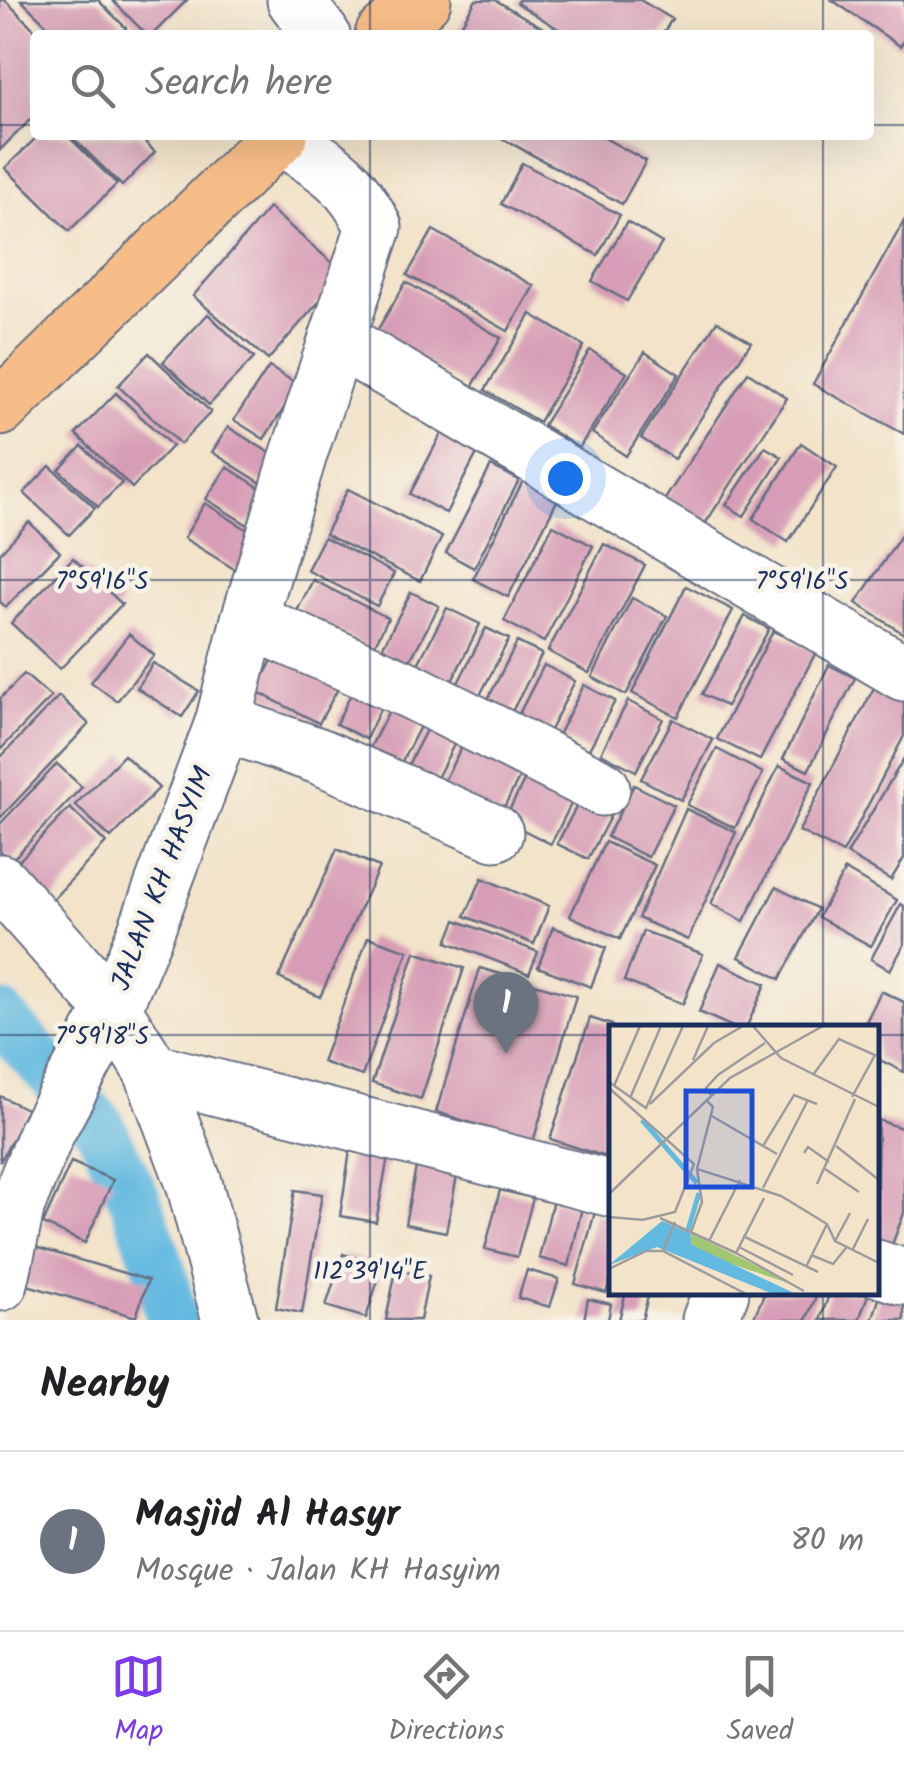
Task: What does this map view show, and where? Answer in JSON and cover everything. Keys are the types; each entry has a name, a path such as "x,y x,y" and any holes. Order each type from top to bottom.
{"main road":[{"path":"389,30 423,0"},
{"path":"0,408 274,140"}],"street":[{"path":"295,0 318,30"},
{"name":"JALAN KH HASYIM","path":"230,1320 194,1183 152,1071 105,1021 223,723 249,620 374,227 358,194 337,172 287,140"},
{"path":"337,340 904,673"},
{"path":"249,620 410,691 602,788"},
{"path":"223,723 319,756 496,833"},
{"path":"0,882 105,1021 46,1133 17,1205 0,1283"},
{"path":"152,1071 609,1188"},
{"path":"879,1269 904,1277"},
{"path":"710,1320 720,1295"}],"building":[{"path":"0,0 5,0 35,30 30,30 30,120 0,150"},
{"path":"21,0 98,0 126,28 124,30 52,30"},
{"path":"112,0 187,0 157,30 142,30"},
{"path":"476,0 495,0 546,30 458,30"},
{"path":"640,0 672,19 665,30 560,30 517,3"},
{"path":"832,0 904,0 904,41 900,46"},
{"path":"34,140 72,140 117,184 69,231 5,168"},
{"path":"75,140 143,140 155,152 122,186"},
{"path":"505,140 608,140 646,161 622,204"},
{"path":"522,163 620,215 598,255 501,204"},
{"path":"269,208 344,273 268,360 193,296"},
{"path":"904,221 904,434 813,384"},
{"path":"627,222 662,243 627,301 592,281"},
{"path":"433,230 534,286 508,331 407,275"},
{"path":"406,282 501,338 471,389 375,334"},
{"path":"208,314 254,358 209,405 163,362"},
{"path":"531,314 584,346 539,422 485,390"},
{"path":"717,321 751,342 674,459 641,438"},
{"path":"590,350 627,373 579,448 543,425"},
{"path":"645,352 679,374 626,456 592,433"},
{"path":"149,353 211,412 180,444 118,386"},
{"path":"269,367 299,385 264,439 234,420"},
{"path":"748,372 787,398 703,527 663,502"},
{"path":"116,393 172,446 132,488 76,434"},
{"path":"449,419 485,438 446,513 410,494"},
{"path":"228,427 278,458 263,484 212,452"},
{"path":"801,443 837,467 788,542 753,519"},
{"path":"82,446 122,483 98,507 59,470"},
{"path":"765,447 782,457 744,516 726,505"},
{"path":"50,466 95,508 69,535 24,493"},
{"path":"491,466 519,480 474,568 446,553"},
{"path":"227,467 268,493 248,525 206,499"},
{"path":"527,473 562,491 508,597 473,579"},
{"path":"348,489 442,537 420,581 325,534"},
{"path":"205,503 265,541 244,575 184,538"},
{"path":"29,522 60,552 6,607 0,602 0,553"},
{"path":"553,525 593,546 544,642 504,621"},
{"path":"904,531 904,634 856,603"},
{"path":"324,537 394,573 377,606 307,570"},
{"path":"604,544 645,565 589,673 548,651"},
{"path":"73,558 122,604 60,669 11,623"},
{"path":"313,580 388,618 372,650 297,611"},
{"path":"686,586 733,610 678,717 632,693"},
{"path":"411,592 439,606 407,666 380,652"},
{"path":"632,598 667,616 626,695 592,677"},
{"path":"447,608 480,624 451,683 417,666"},
{"path":"745,616 769,629 726,706 702,694"},
{"path":"486,628 509,639 477,701 455,689"},
{"path":"773,631 816,652 760,760 717,739"},
{"path":"129,634 154,655 117,701 91,682"},
{"path":"517,642 542,654 510,715 486,703"},
{"path":"276,653 340,685 319,723 256,691"},
{"path":"153,663 199,691 182,717 137,688"},
{"path":"544,665 575,681 548,734 517,718"},
{"path":"829,665 855,678 808,771 783,759"},
{"path":"24,674 51,697 0,750 0,699"},
{"path":"356,684 385,699 366,739 336,724"},
{"path":"584,685 615,701 588,751 558,735"},
{"path":"875,686 904,701 904,736 843,853 799,831"},
{"path":"398,693 429,709 400,765 369,750"},
{"path":"59,696 89,724 0,818 0,758"},
{"path":"628,701 663,719 636,771 601,753"},
{"path":"437,709 465,723 435,782 407,767"},
{"path":"673,719 713,740 681,800 641,779"},
{"path":"471,728 530,758 499,816 441,787"},
{"path":"717,749 763,773 735,828 687,805"},
{"path":"124,755 159,788 111,838 75,805"},
{"path":"904,758 904,858 891,880 847,854"},
{"path":"57,764 82,787 11,861 0,851 0,824"},
{"path":"533,764 579,788 551,844 504,820"},
{"path":"779,766 813,782 744,921 711,904"},
{"path":"634,785 674,805 648,857 607,837"},
{"path":"587,786 618,801 588,859 557,844"},
{"path":"70,808 106,843 51,901 13,867"},
{"path":"686,809 736,832 688,940 638,918"},
{"path":"605,842 655,865 620,939 570,916"},
{"path":"337,849 379,867 320,997 279,978"},
{"path":"845,870 897,900 871,946 818,917"},
{"path":"482,878 549,906 534,944 465,916"},
{"path":"776,887 818,909 780,979 739,957"},
{"path":"901,904 904,945 890,970 871,959"},
{"path":"456,920 538,952 529,974 447,942"},
{"path":"553,927 606,948 591,987 538,967"},
{"path":"643,931 703,954 683,1004 624,981"},
{"path":"368,937 408,951 362,1076 322,1062"},
{"path":"415,952 464,968 421,1099 372,1083"},
{"path":"720,963 766,984 747,1025 728,1025 699,1012"},
{"path":"480,968 576,996 533,1142 436,1112"},
{"path":"881,991 904,1002 904,1072 879,1060 879,1025 864,1025"},
{"path":"590,1018 612,1025 609,1158 550,1139"},
{"path":"0,1096 28,1110 0,1162"},
{"path":"879,1120 904,1129 904,1213 891,1247 879,1242"},
{"path":"350,1151 388,1157 376,1222 340,1216"},
{"path":"418,1157 459,1166 446,1232 405,1224"},
{"path":"71,1162 113,1180 85,1243 43,1224"},
{"path":"295,1190 322,1194 302,1313 276,1308"},
{"path":"500,1190 533,1198 517,1257 485,1249"},
{"path":"553,1200 582,1207 569,1266 539,1258"},
{"path":"595,1212 609,1216 606,1293 575,1284"},
{"path":"28,1245 148,1280 136,1317 17,1282"},
{"path":"343,1254 382,1267 366,1318 326,1306"},
{"path":"396,1270 429,1276 420,1320 386,1320"},
{"path":"527,1270 559,1279 550,1307 518,1298"},
{"path":"881,1293 904,1301 904,1320 872,1320"},
{"path":"625,1295 648,1295 642,1320 619,1320"},
{"path":"764,1295 817,1295 806,1320 754,1317"},
{"path":"829,1295 868,1295 859,1320 820,1320"},
{"path":"588,1299 611,1304 608,1320 584,1320"}],"waterway":[{"path":"0,1017 100,1127 135,1199 159,1266 172,1320"}],"place":[{"name":"Masjid Al Hasyr","path":"506,1054"}]}
